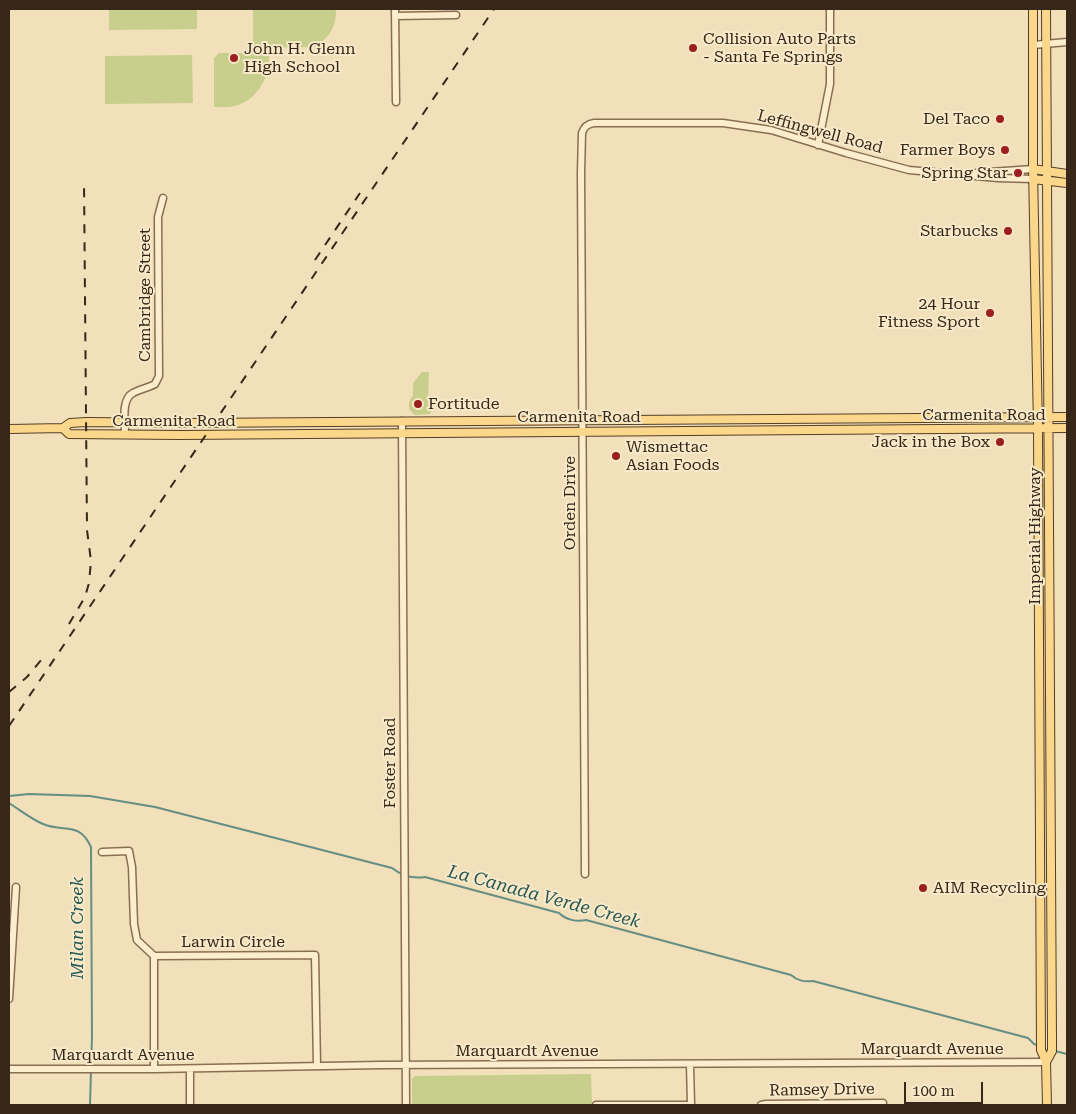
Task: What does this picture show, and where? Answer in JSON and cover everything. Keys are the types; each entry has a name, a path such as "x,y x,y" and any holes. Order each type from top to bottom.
{"main road":[{"name":"Imperial Highway","path":"1033,9 1033,179 1038,428 1041,1050 1046,1060 1047,1105"},
{"name":"Imperial Highway","path":"1046,9 1052,1030 1052,1051 1046,1060"},
{"name":"Leffingwell Road","path":"1033,169 1067,174"},
{"name":"Leffingwell Road","path":"1033,179 1067,183"},
{"name":"Carmenita Road","path":"9,429 64,428 70,423 125,422 1067,417"},
{"path":"729,418 729,430"},
{"name":"Carmenita Road","path":"64,428 69,434 234,435 402,432 1067,428"}],"street":[{"path":"818,145 830,84 830,9"},
{"path":"396,102 395,12 456,15"},
{"path":"1033,45 1067,42"},
{"name":"Leffingwell Road","path":"582,133 585,126 594,123 723,123 771,130 909,170 998,178 1033,179"},
{"name":"Orden Drive","path":"582,133 585,874"},
{"name":"Leffingwell Road","path":"965,174 1033,169"},
{"name":"Cambridge Street","path":"125,434 126,403 129,396 155,384 160,376 158,217 162,198"},
{"name":"Foster Road","path":"402,422 406,1105"},
{"path":"102,852 129,851 132,867 134,924 137,940 154,956 154,1069"},
{"path":"9,999 16,887"},
{"name":"Larwin Circle","path":"154,956 316,955 317,1066"},
{"name":"Marquardt Avenue","path":"9,1069 190,1069 405,1065 1046,1060"},
{"path":"596,1105 691,1105 690,1064"},
{"path":"190,1069 190,1105"},
{"name":"Ramsey Drive","path":"760,1105 883,1103"}],"green space":[{"path":"109,9 197,9 197,29 109,30"},
{"path":"253,9 336,9 335,21 331,31 324,40 314,47 253,48"},
{"path":"219,53 269,53 266,77 258,91 245,102 229,107 214,107 214,58"},
{"path":"192,55 193,103 105,104 105,56"},
{"path":"422,372 429,372 428,404 432,405 432,410 430,414 415,415 409,409 409,402 413,395 413,383"},
{"path":"591,1074 592,1105 412,1105 412,1079 415,1076"}],"waterway":[{"name":"La Canada Verde Creek","path":"9,796 29,794 90,796 155,807 392,868 407,876 425,877 559,913 572,920 586,920 791,975 801,981 813,981 1028,1038 1039,1046"},
{"name":"Milan Creek","path":"9,803 43,824 51,827 71,829 82,834 91,847 92,1036 90,1105"},
{"name":"La Canada Verde Creek","path":"1055,1051 1067,1054"}],"railway":[{"path":"9,726 494,9"},
{"path":"69,624 85,597 89,583 91,561 87,530 84,182"},
{"path":"315,260 360,193"},
{"path":"9,692 27,677 42,659"}],"place":[{"name":"Collision Auto Parts - Santa Fe Springs","path":"693,48"},
{"name":"John H. Glenn High School","path":"234,58"},
{"name":"Del Taco","path":"1000,119"},
{"name":"Farmer Boys","path":"1005,150"},
{"name":"Spring Star","path":"1018,173"},
{"name":"Starbucks","path":"1008,231"},
{"name":"24 Hour Fitness Sport","path":"990,313"},
{"name":"Fortitude","path":"418,404"},
{"name":"Jack in the Box","path":"1000,442"},
{"name":"Wismettac Asian Foods","path":"616,456"},
{"name":"AIM Recycling","path":"923,888"}]}
